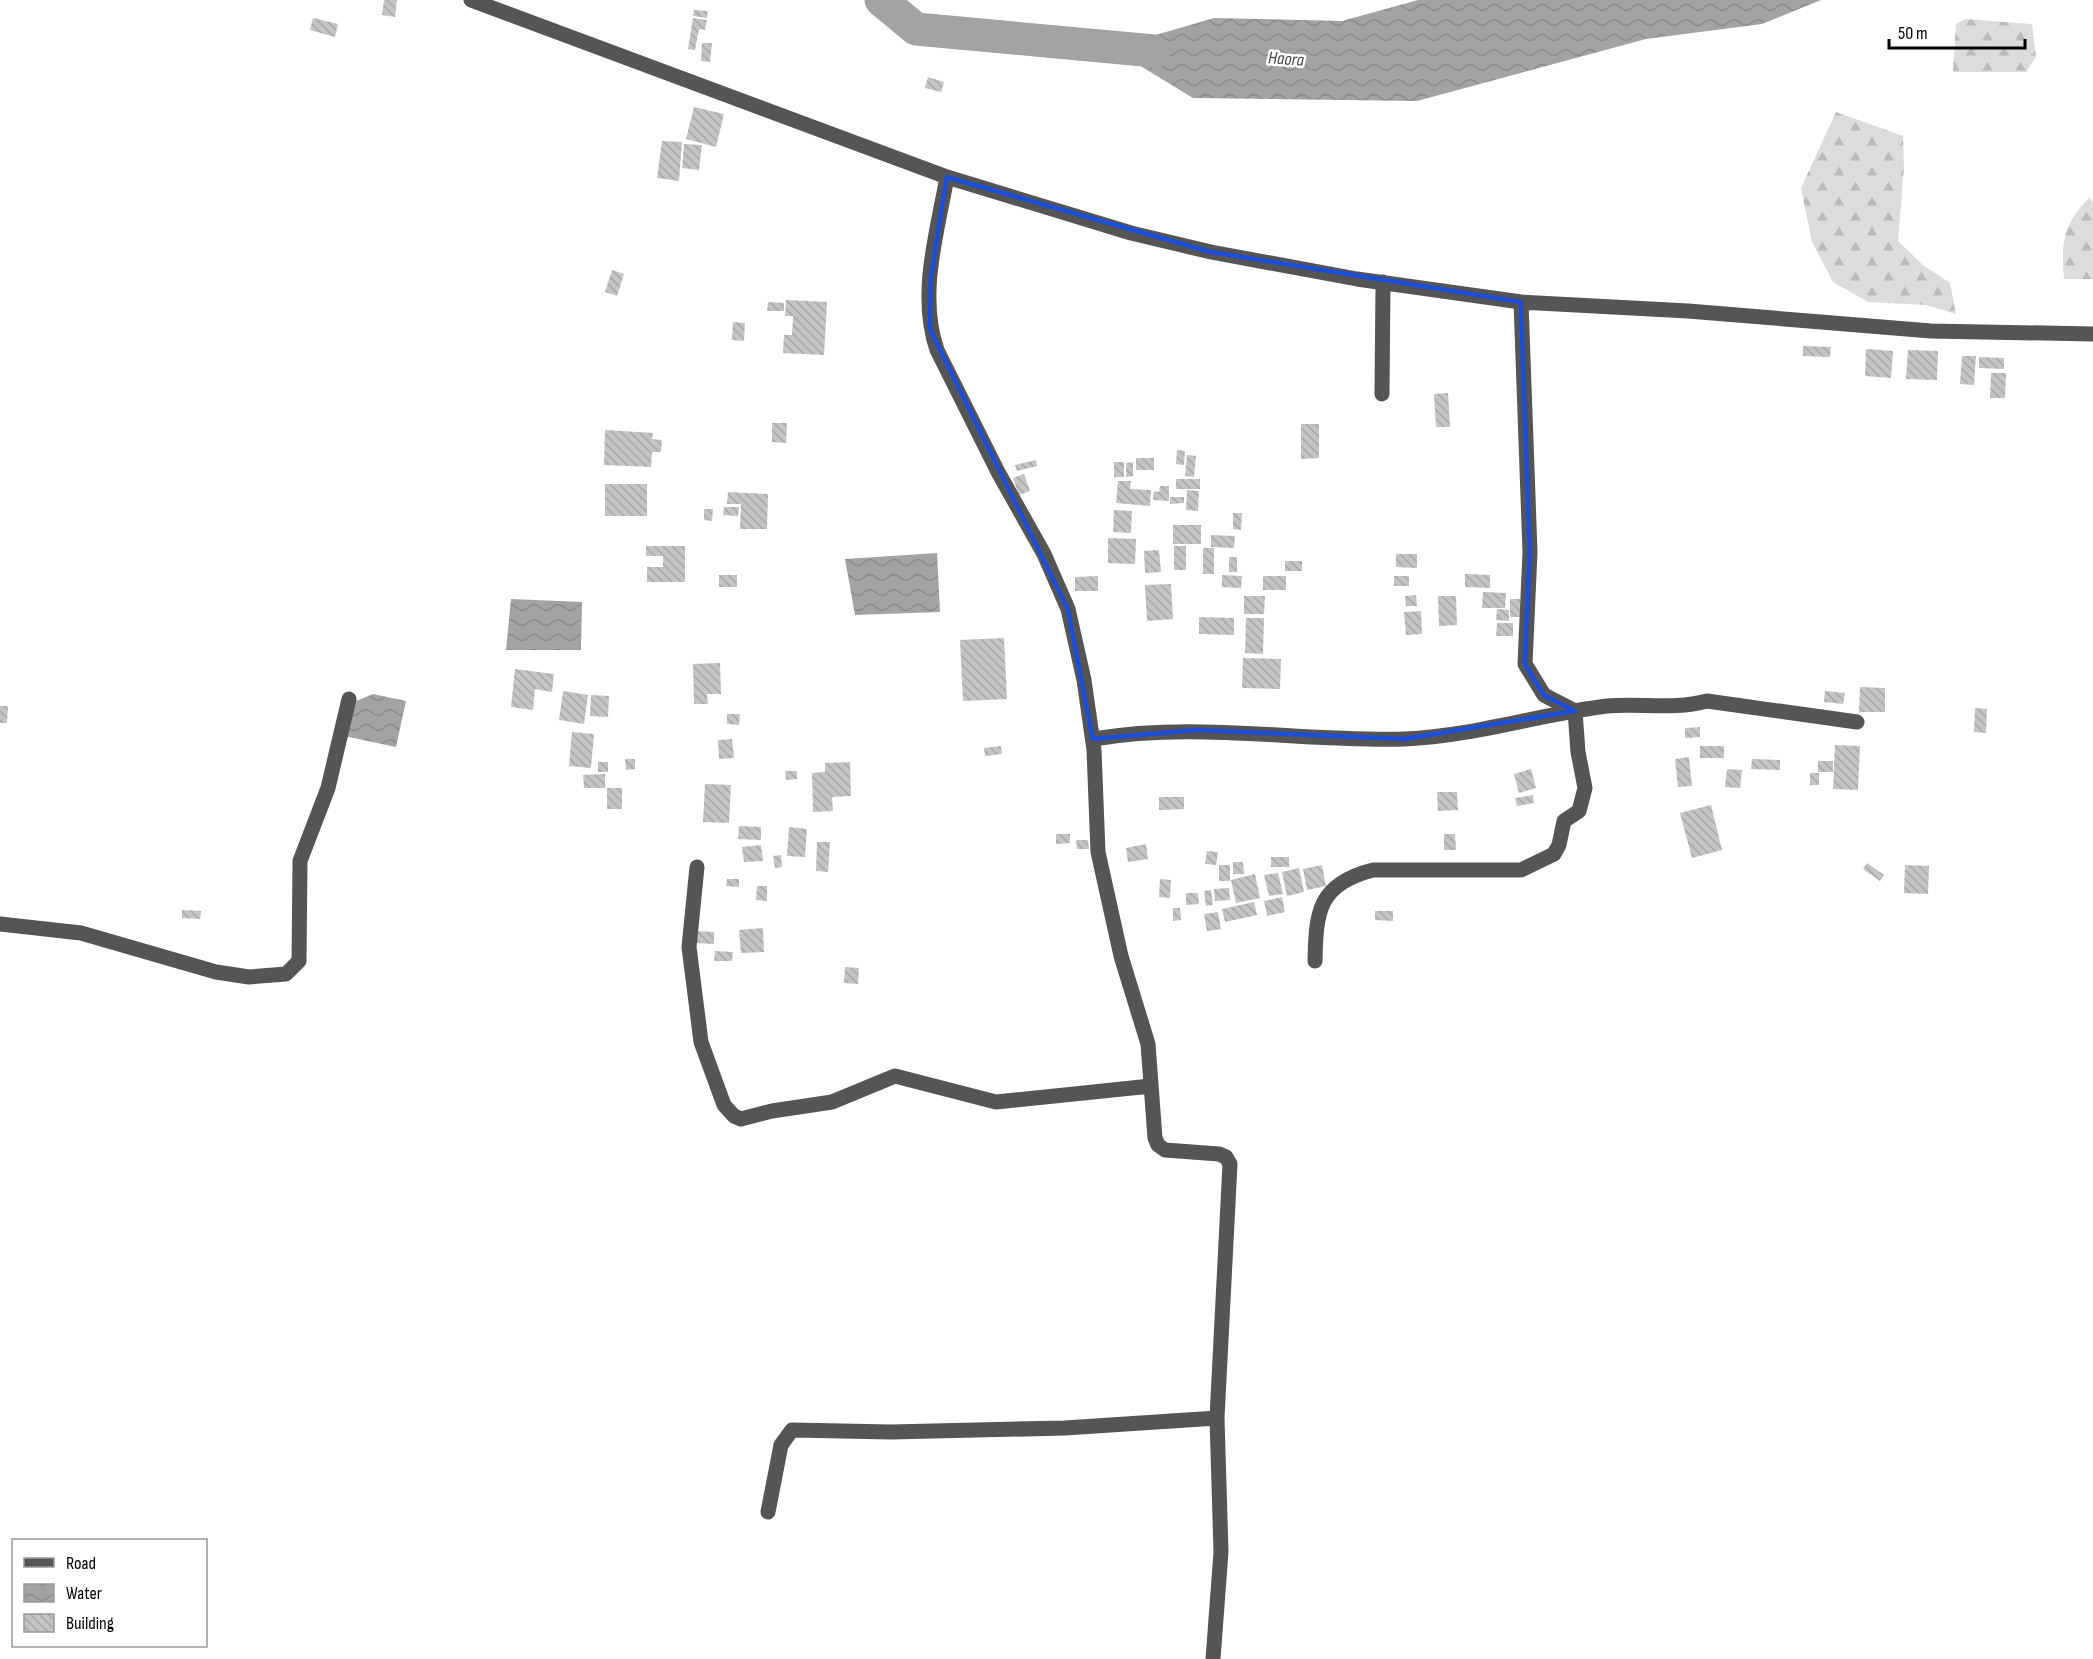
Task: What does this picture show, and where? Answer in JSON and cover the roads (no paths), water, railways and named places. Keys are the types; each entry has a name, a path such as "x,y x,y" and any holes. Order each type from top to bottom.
{"street":[{"path":"471,0 947,177 1142,236 1211,252 1383,282 1521,302 1688,311 1931,331 2093,333"},
{"path":"947,177 931,279 928,307 930,329 937,350 998,472 1044,554 1068,609 1084,680 1093,740 1098,852 1121,956 1148,1044 1158,1145 1165,1150 1219,1154 1226,1157 1230,1164 1217,1418 1221,1552 1213,1659"},
{"path":"1382,394 1383,282"},
{"path":"1521,302 1530,552 1525,664 1544,695 1575,711"},
{"path":"0,924 81,933 216,972 249,977 286,974 299,961 300,861 328,788 349,699"},
{"path":"1093,740 1131,734 1197,730 1405,739 1450,735 1575,711 1626,705 1691,705 1707,701 1857,722"},
{"path":"1315,961 1316,926 1321,905 1339,886 1353,876 1373,870 1521,870 1554,854 1559,845 1564,821 1579,811 1585,788 1578,752 1575,711"},
{"path":"697,867 689,947 699,1030 704,1055 724,1105 734,1116 741,1119 772,1111 832,1102 895,1076 996,1102 1151,1086"},
{"path":"768,1512 781,1445 792,1430 891,1432 1065,1428 1217,1418"}],"water":[{"path":"1418,0 1821,0 1762,24 1646,39 1417,101 1193,98 1111,48 1214,18 1342,21"},
{"path":"937,553 940,612 855,615 845,559"},
{"path":"511,599 582,602 581,650 506,650"},
{"path":"373,694 406,701 396,747 344,736 354,702"}],"waterway":[{"name":"Haora","path":"881,0 916,29 1154,51"}]}
